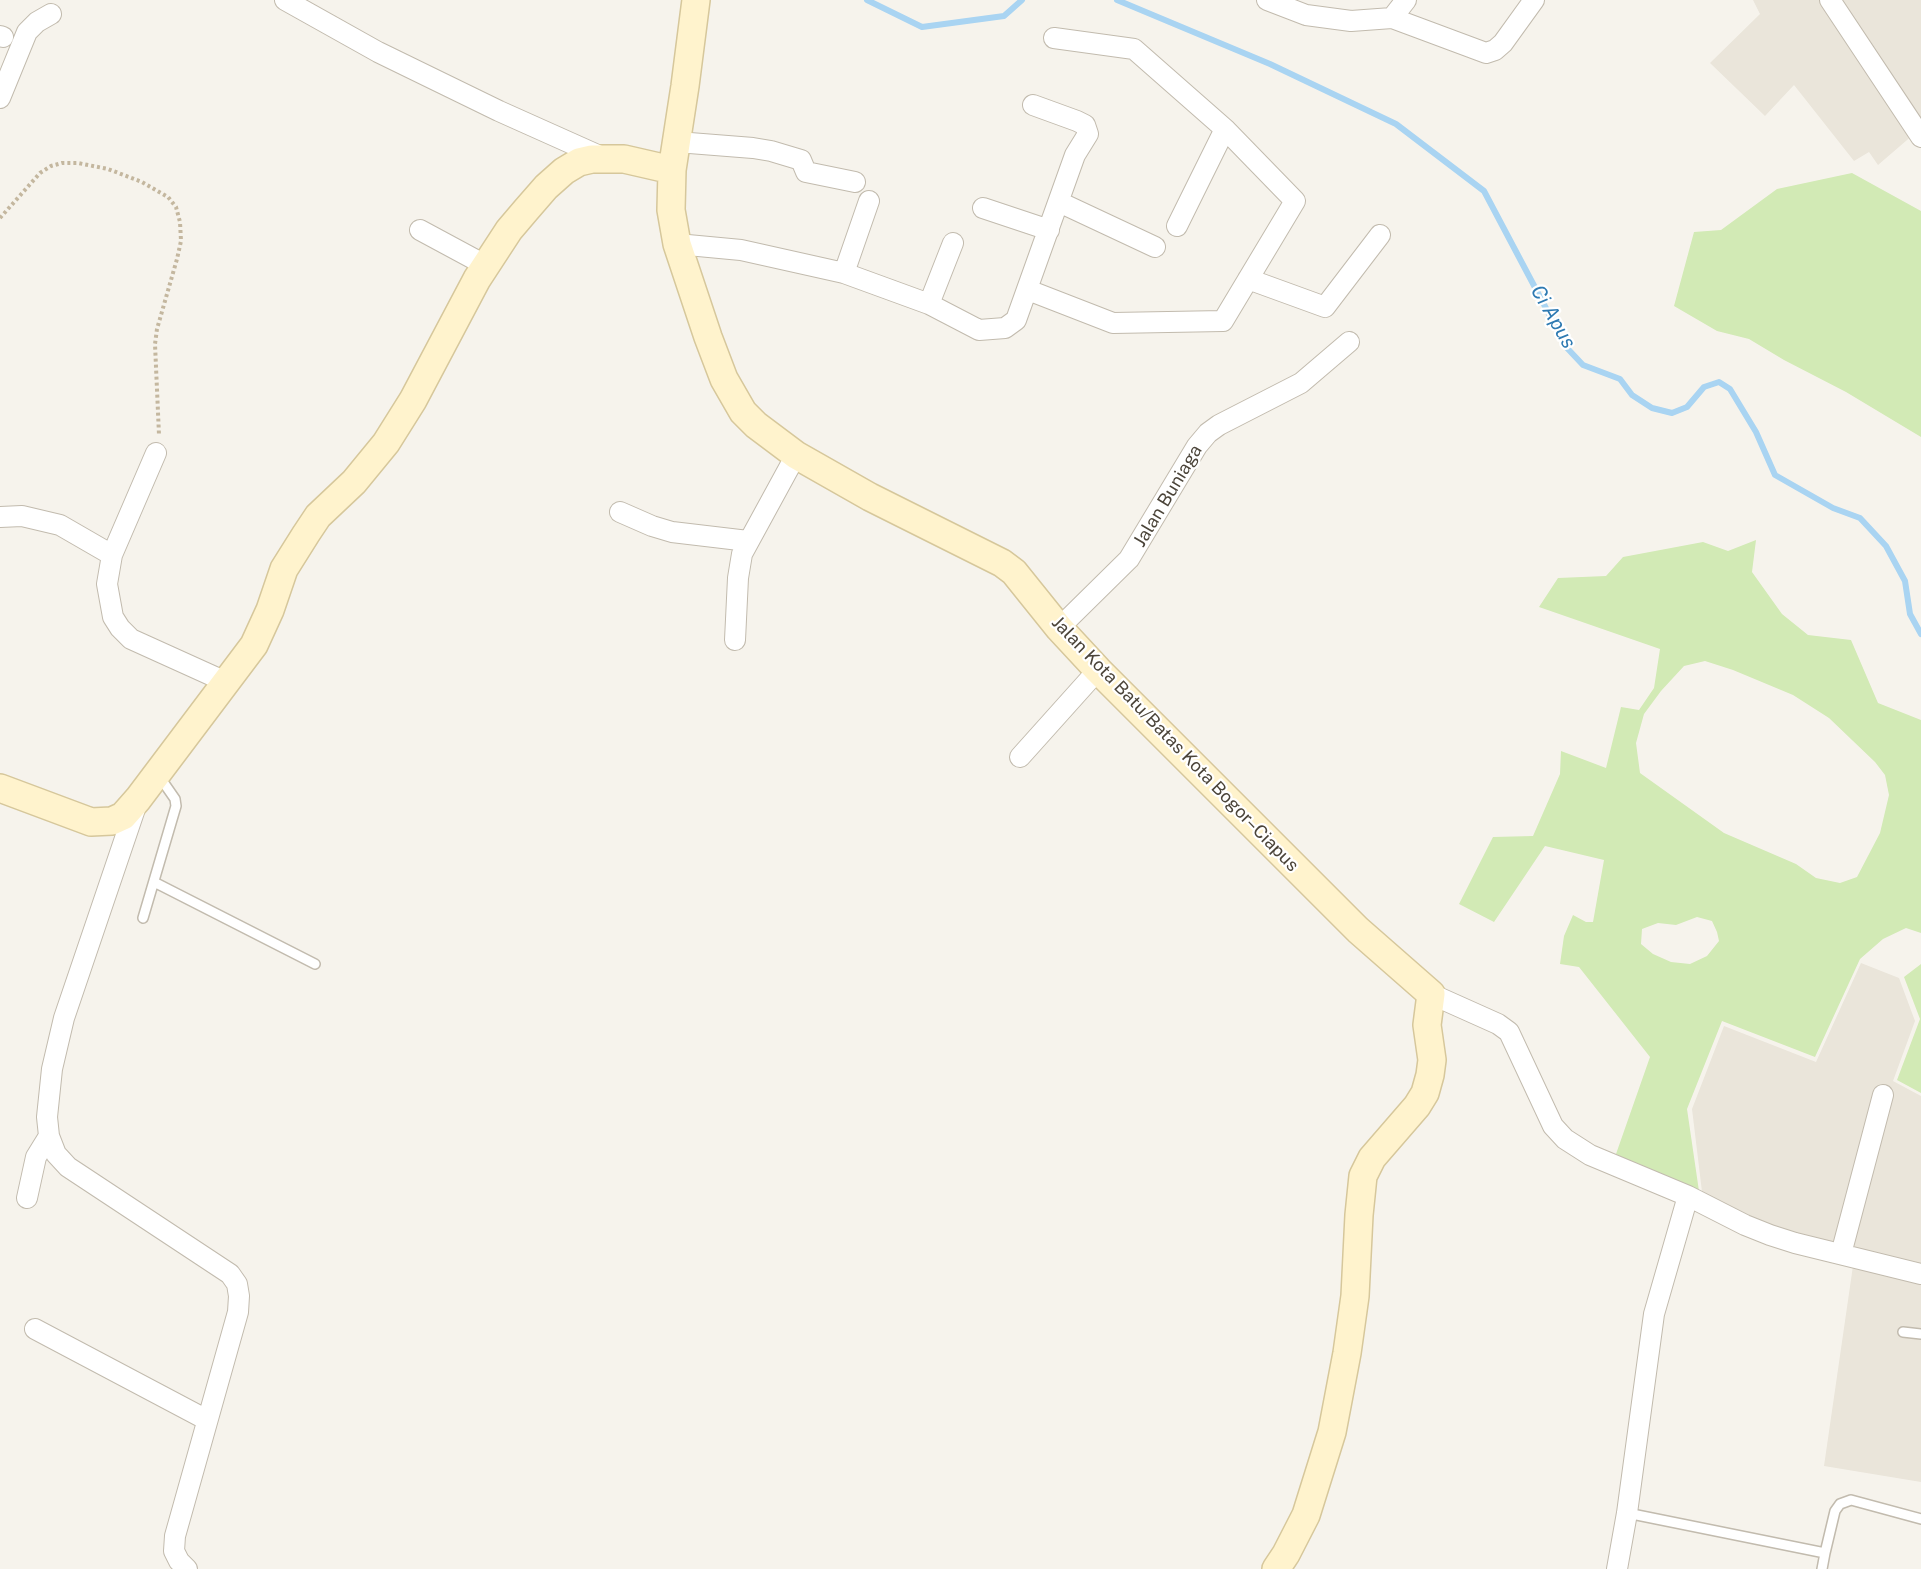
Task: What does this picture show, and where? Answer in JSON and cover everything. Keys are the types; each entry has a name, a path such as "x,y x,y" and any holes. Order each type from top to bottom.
{"main road":[{"name":"Jalan Kota Batu/Batas Kota Bogor–Ciapus","path":"695,5 672,170 671,210 677,244 716,359 733,397 743,412 756,425 796,455 870,497 1002,563 1023,581 1059,628 1098,670 1358,930 1431,994"},
{"path":"0,788 91,822 102,823 123,816 158,774 246,656 262,631 284,569 312,525 328,505 365,471 398,424 485,266 526,210 546,187 564,171 579,162 624,159 672,170"},
{"path":"1277,1568 1306,1515 1332,1432 1355,1296 1363,1176 1368,1164 1417,1106 1425,1093 1430,1075 1432,1060 1427,1025 1431,994"}],"street":[{"path":"285,0 378,52 498,111 606,159"},
{"path":"1267,0 1289,4 1306,15 1351,21 1392,18 1486,53 1495,51 1503,43 1534,0"},
{"path":"1392,18 1406,0"},
{"path":"1830,0 1921,137"},
{"path":"0,98 27,32 37,22 51,14"},
{"path":"1028,290 1113,323 1222,321 1295,201 1226,129 1134,49 1054,38"},
{"path":"677,244 741,250 844,273 929,304 979,330 1005,328 1016,320 1076,155 1088,134 1084,125 1077,121 1033,105"},
{"path":"1177,226 1226,129"},
{"path":"677,142 771,151 801,160 806,172 855,182"},
{"path":"844,273 869,201"},
{"path":"1059,202 1155,247"},
{"path":"983,208 1049,230"},
{"path":"420,230 485,266"},
{"path":"1248,279 1325,307 1380,235"},
{"path":"929,304 953,243"},
{"name":"Jalan Buniaga","path":"1059,628 1129,559 1197,446 1208,433 1231,418 1301,383 1349,342"},
{"path":"156,453 112,555 107,584 108,601 113,617 131,639 226,682"},
{"path":"735,640 739,564 748,541 796,455"},
{"path":"620,512 672,532 748,541"},
{"path":"0,517 22,516 60,525 112,555"},
{"path":"1020,758 1098,670"},
{"path":"138,799 58,1041 47,1117 49,1136 56,1154 68,1167 230,1274 237,1284 238,1312 175,1536 174,1551 179,1561 187,1569"},
{"path":"1431,994 1498,1024 1509,1032 1553,1126 1565,1139 1590,1155 1688,1196 1745,1226 1795,1243 1921,1274"},
{"path":"1841,1254 1883,1095"},
{"path":"27,1198 36,1158 49,1136"},
{"path":"1617,1569 1654,1314 1688,1196"},
{"path":"35,1329 207,1420"}],"lane":[{"path":"143,918 176,806 175,799 158,774"},
{"path":"154,882 315,964"},
{"path":"1903,1332 1921,1334"},
{"path":"1822,1569 1835,1511 1840,1504 1851,1500 1921,1519"},
{"path":"1627,1512 1825,1553"}],"path":[{"path":"0,218 40,173 51,166 62,163 78,163 108,169 142,182 168,197 176,207 181,241 155,344 160,426 156,453"}],"shaded area":[{"path":"1753,0 1921,0 1921,128 1878,165 1869,152 1854,161 1794,85 1765,116 1710,63 1760,14"},
{"path":"1861,963 1899,978 1915,1021 1893,1081 1921,1096 1921,1482 1824,1466 1855,1252 1746,1218 1703,1200 1692,1109 1724,1026 1816,1062"}],"green space":[{"path":"1852,173 1921,211 1921,437 1846,392 1749,339 1717,331 1674,306 1694,232 1721,230 1777,189"},
{"path":"1756,540 1752,572 1782,614 1808,635 1851,640 1878,703 1921,720 1921,933 1906,928 1883,939 1860,959 1815,1057 1722,1021 1687,1109 1700,1198 1616,1154 1650,1057 1579,967 1560,964 1564,936 1573,915 1586,922 1593,922 1604,860 1545,846 1494,922 1459,904 1493,837 1533,836 1560,774 1561,751 1606,768 1621,707 1639,710 1654,688 1660,649 1539,607 1558,578 1606,576 1623,557 1703,542 1728,551","holes":["1705,661 1793,695 1829,718 1875,762 1885,775 1889,795 1880,833 1857,877 1840,883 1816,878 1796,864 1724,833 1640,773 1636,743 1644,714 1684,666","1697,917 1712,921 1717,932 1719,941 1707,956 1690,964 1671,962 1653,954 1641,944 1642,929 1658,923 1676,925"]},
{"path":"1921,964 1921,1093 1897,1080 1920,1019 1904,977"}],"waterway":[{"name":"Ci Apus","path":"867,0 922,27 1004,16 1022,0"},
{"name":"Ci Apus","path":"1117,0 1270,64 1396,124 1484,191 1567,348 1583,365 1620,379 1632,395 1652,408 1672,413 1687,407 1704,387 1719,382 1730,389 1756,432 1775,475 1833,508 1860,518 1886,546 1905,581 1910,614 1921,634"}]}
